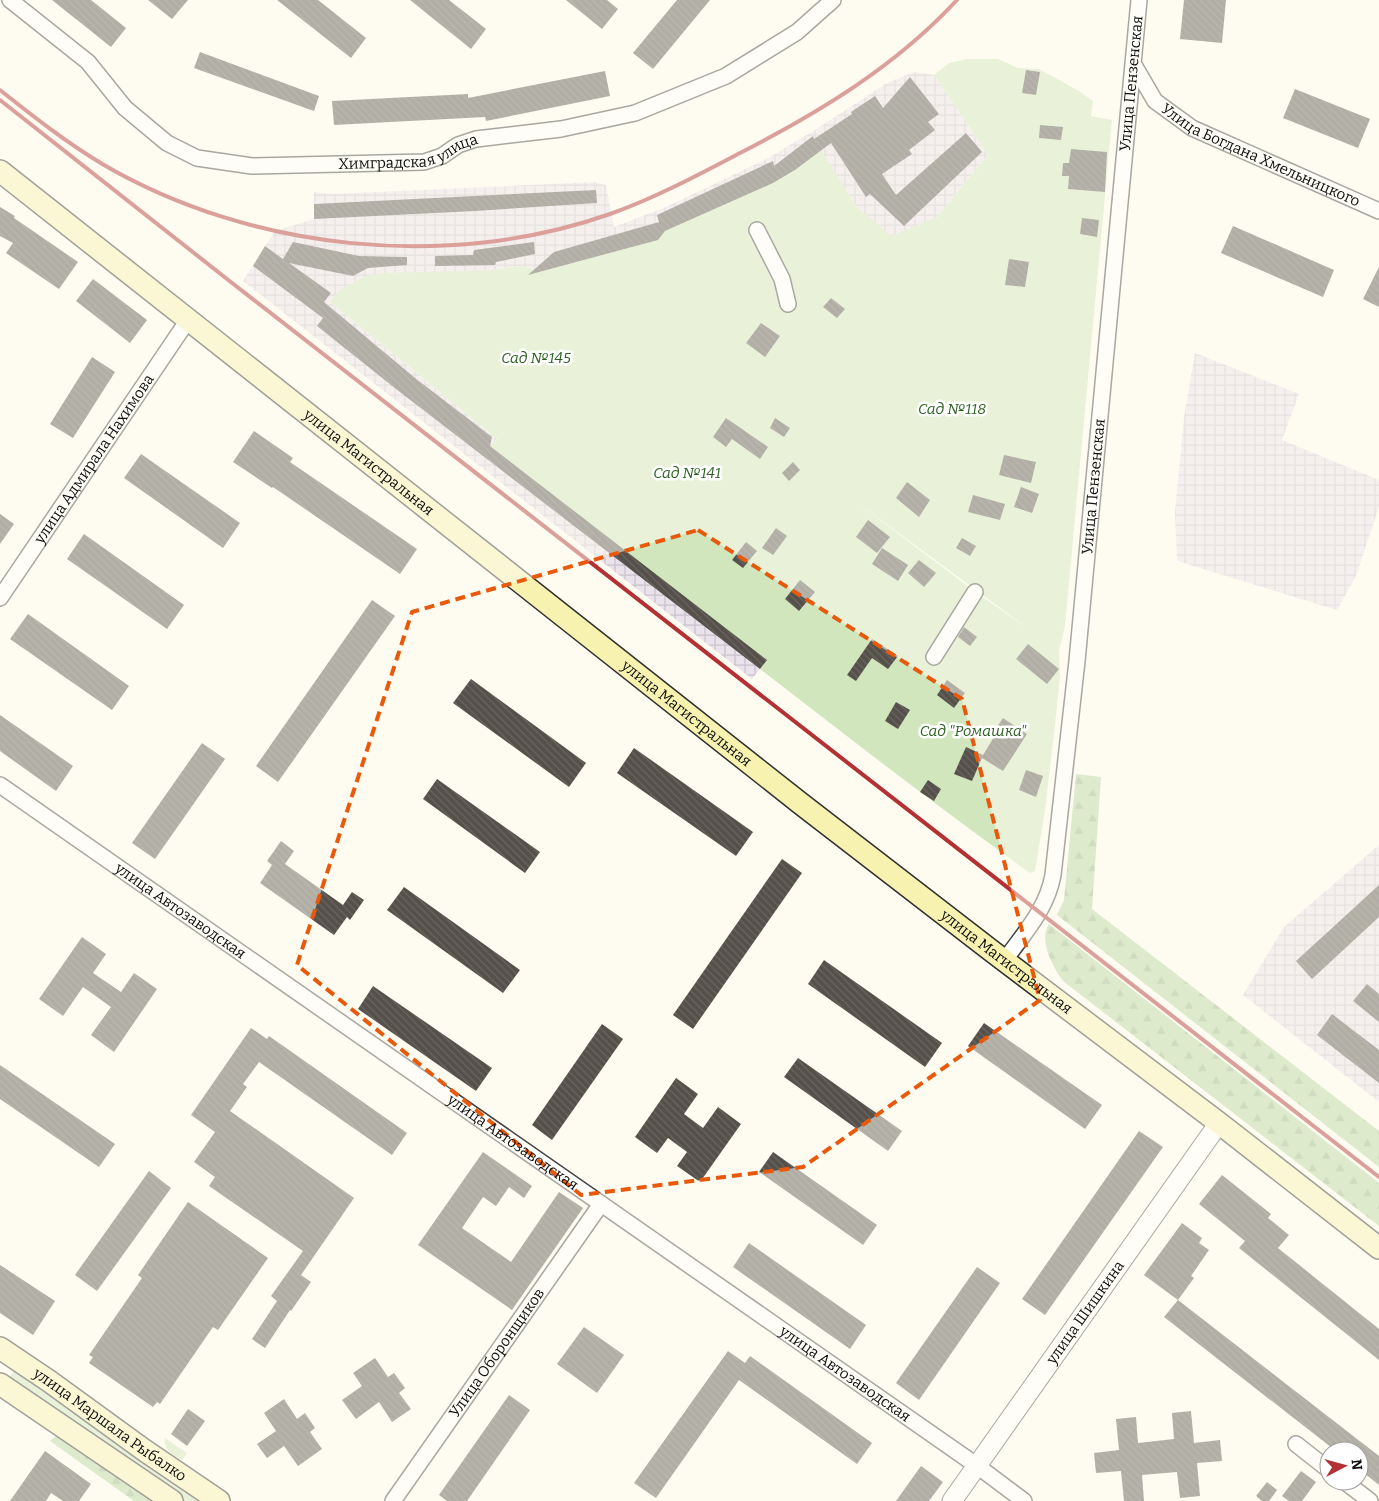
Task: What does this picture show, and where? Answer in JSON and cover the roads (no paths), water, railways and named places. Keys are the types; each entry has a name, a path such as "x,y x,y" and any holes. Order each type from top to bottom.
{"main road":[{"name":"улица Магистральная","path":"0,171 800,803 1219,1123 1379,1248"},
{"name":"улица Маршала Рыбалко","path":"0,1348 219,1501"},
{"name":"улица Маршала Рыбалко","path":"0,1384 172,1501"}],"street":[{"name":"Химградская улица","path":"10,0 88,62 125,108 167,143 197,158 252,166 424,162 442,156 458,145 476,139 561,129 635,113 726,76 797,32 833,0"},
{"name":"Улица Пензенская","path":"1005,960 1040,912 1049,892 1053,875 1077,661 1139,0"},
{"name":"Улица Богдана Хмельницкого","path":"1134,65 1155,101 1192,128 1379,211"},
{"path":"756,230 782,279 788,304"},
{"name":"улица Адмирала Нахимова","path":"0,598 188,320"},
{"path":"934,657 975,592"},
{"name":"улица Автозаводская","path":"0,785 976,1465 1024,1501"},
{"name":"улица Шишкина","path":"952,1501 1219,1123"},
{"name":"Улица Оборонщиков","path":"393,1501 601,1204"},
{"path":"1296,1444 1319,1462"},
{"path":"1357,1491 1370,1501"}],"railway":[{"path":"0,90 64,139 104,165 162,194 223,217 286,233 352,243 418,246 483,242 548,232 610,214 708,170 799,121 856,86 909,46 957,0"},
{"path":"0,100 1379,1177"}],"park label":[{"name":"Сад №145","path":"536,358"},
{"name":"Сад №118","path":"952,409"},
{"name":"Сад №141","path":"687,473"},
{"name":"Сад \"Ромашка\"","path":"973,731"}]}
